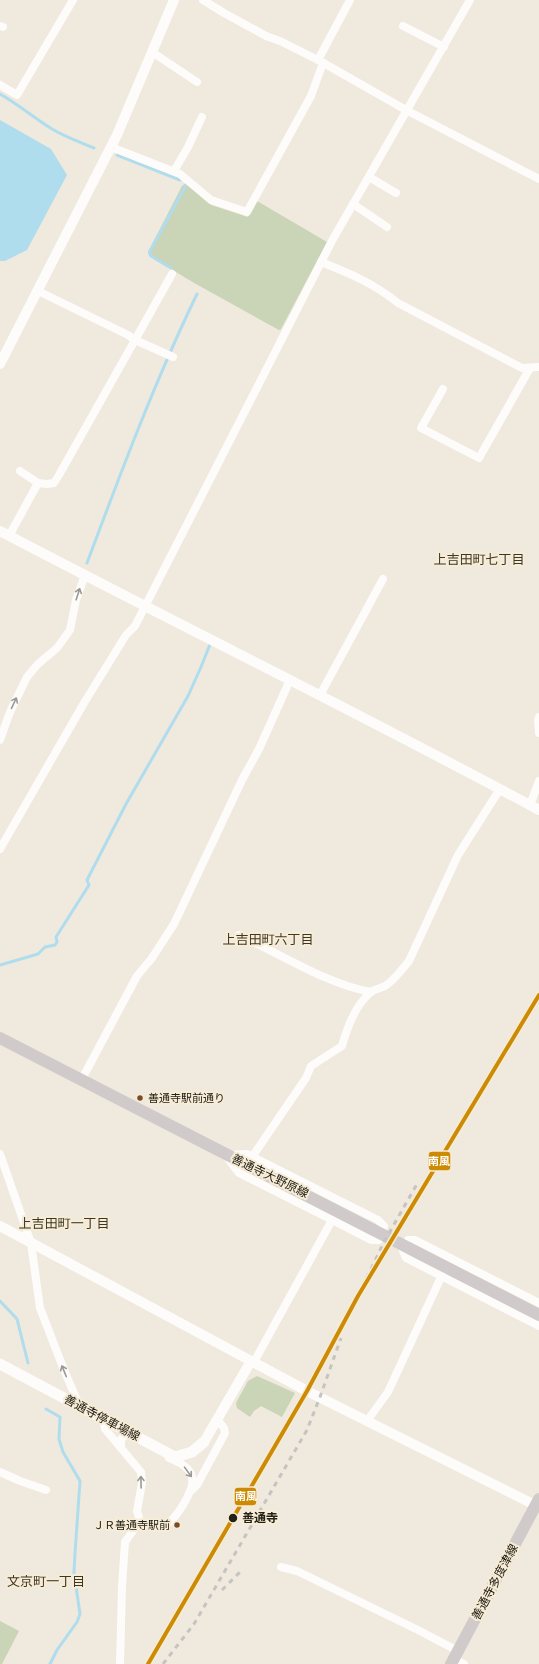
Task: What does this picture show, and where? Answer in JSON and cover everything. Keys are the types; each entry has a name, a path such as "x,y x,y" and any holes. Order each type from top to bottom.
{"main road":[{"name":"善通寺大野原線","path":"0,1038 82,1079 226,1155 502,1294 539,1315"},
{"name":"善通寺停車場線","path":"0,1364 175,1456 192,1452 204,1442"},
{"name":"善通寺多度津線","path":"457,1660 538,1504"}],"street":[{"path":"0,85 17,95 73,0"},
{"path":"0,364 111,147 174,0"},
{"path":"203,0 266,36 280,41 321,62 406,110 539,179"},
{"path":"111,147 174,171 180,174 211,200 247,212 311,96 321,62 350,0"},
{"path":"0,849 84,702 126,635 135,626 321,262 406,110 470,0"},
{"path":"404,26 444,46"},
{"path":"152,52 197,82"},
{"path":"174,171 188,147 202,117"},
{"path":"368,177 396,193"},
{"path":"353,204 387,227"},
{"path":"321,262 360,277 383,291 398,303 522,368 539,367"},
{"path":"20,471 38,482 47,484 54,483 172,274"},
{"path":"38,291 128,335 135,340 171,356"},
{"path":"443,389 421,428 479,458 530,368"},
{"path":"38,482 5,534 290,680 534,808 539,781"},
{"path":"0,740 10,712 27,677 38,664 57,648 70,630 76,600 85,575"},
{"path":"320,696 383,579"},
{"path":"82,1079 137,976 152,958 174,924 242,780 259,749 290,680"},
{"path":"539,717 539,733"},
{"path":"252,1157 306,1078 311,1066 342,1046 344,1036 358,1007 371,992 386,986 398,975 409,961 458,855 500,789"},
{"path":"239,935 338,983 355,989 371,992"},
{"path":"247,1154 378,1220 384,1226 379,1240 372,1240 239,1173 226,1155 247,1154"},
{"path":"1,1160 31,1243 40,1308 64,1370 80,1406"},
{"path":"204,1442 252,1362 332,1220"},
{"path":"0,1226 252,1362 367,1421 538,1504"},
{"path":"539,1303 415,1240 408,1240 403,1251 406,1258 442,1275 539,1326"},
{"path":"367,1421 388,1392 442,1275"},
{"path":"103,1419 105,1429 141,1472 142,1483 137,1511 140,1521"},
{"path":"140,1521 155,1527 164,1526 178,1513 190,1492 197,1485 226,1433 217,1419"},
{"path":"121,1448 121,1439 129,1432"},
{"path":"159,1448 163,1455 182,1463 190,1474 192,1484 190,1492"},
{"path":"0,1472 46,1490"},
{"path":"120,1664 121,1594 126,1542 140,1521"},
{"path":"281,1567 297,1571 418,1630 457,1660"}],"green space":[{"path":"186,183 211,205 248,217 257,201 327,242 281,329 279,330 149,256 148,252 182,186"},
{"path":"257,1376 295,1393 282,1417 261,1406 254,1411 250,1417 237,1408 236,1403 248,1381"},
{"path":"0,1621 19,1631 2,1664 0,1664"}],"water":[{"path":"0,120 51,149 67,175 27,250 5,261 0,261"}],"waterway":[{"path":"0,94 57,132 94,148"},
{"path":"117,155 180,180"},
{"path":"171,268 151,256 150,251 186,185"},
{"path":"87,563 153,393 197,294"},
{"path":"0,965 38,954 45,947 55,945 57,942 56,937 89,885 87,880 126,804 188,696 211,642"},
{"path":"0,1301 17,1319 28,1363"},
{"path":"46,1409 60,1417 59,1439 63,1452 80,1481 74,1573 80,1614 77,1622 57,1650 50,1664"}],"railway":[{"path":"358,1296 384,1242 417,1184"},
{"path":"163,1664 194,1624 307,1430 341,1338"},
{"path":"222,1590 243,1569"}],"transit line":[{"name":"南風","path":"148,1664 307,1391 358,1296 539,995"}],"place":[{"name":"善通寺駅前通り","path":"140,1098"},
{"name":"善通寺","path":"233,1518"},
{"name":"ＪＲ善通寺駅前","path":"177,1525"}],"district":[{"name":"上吉田町七丁目","path":"479,559"},
{"name":"上吉田町六丁目","path":"268,939"},
{"name":"上吉田町一丁目","path":"64,1223"},
{"name":"文京町一丁目","path":"46,1581"}]}
